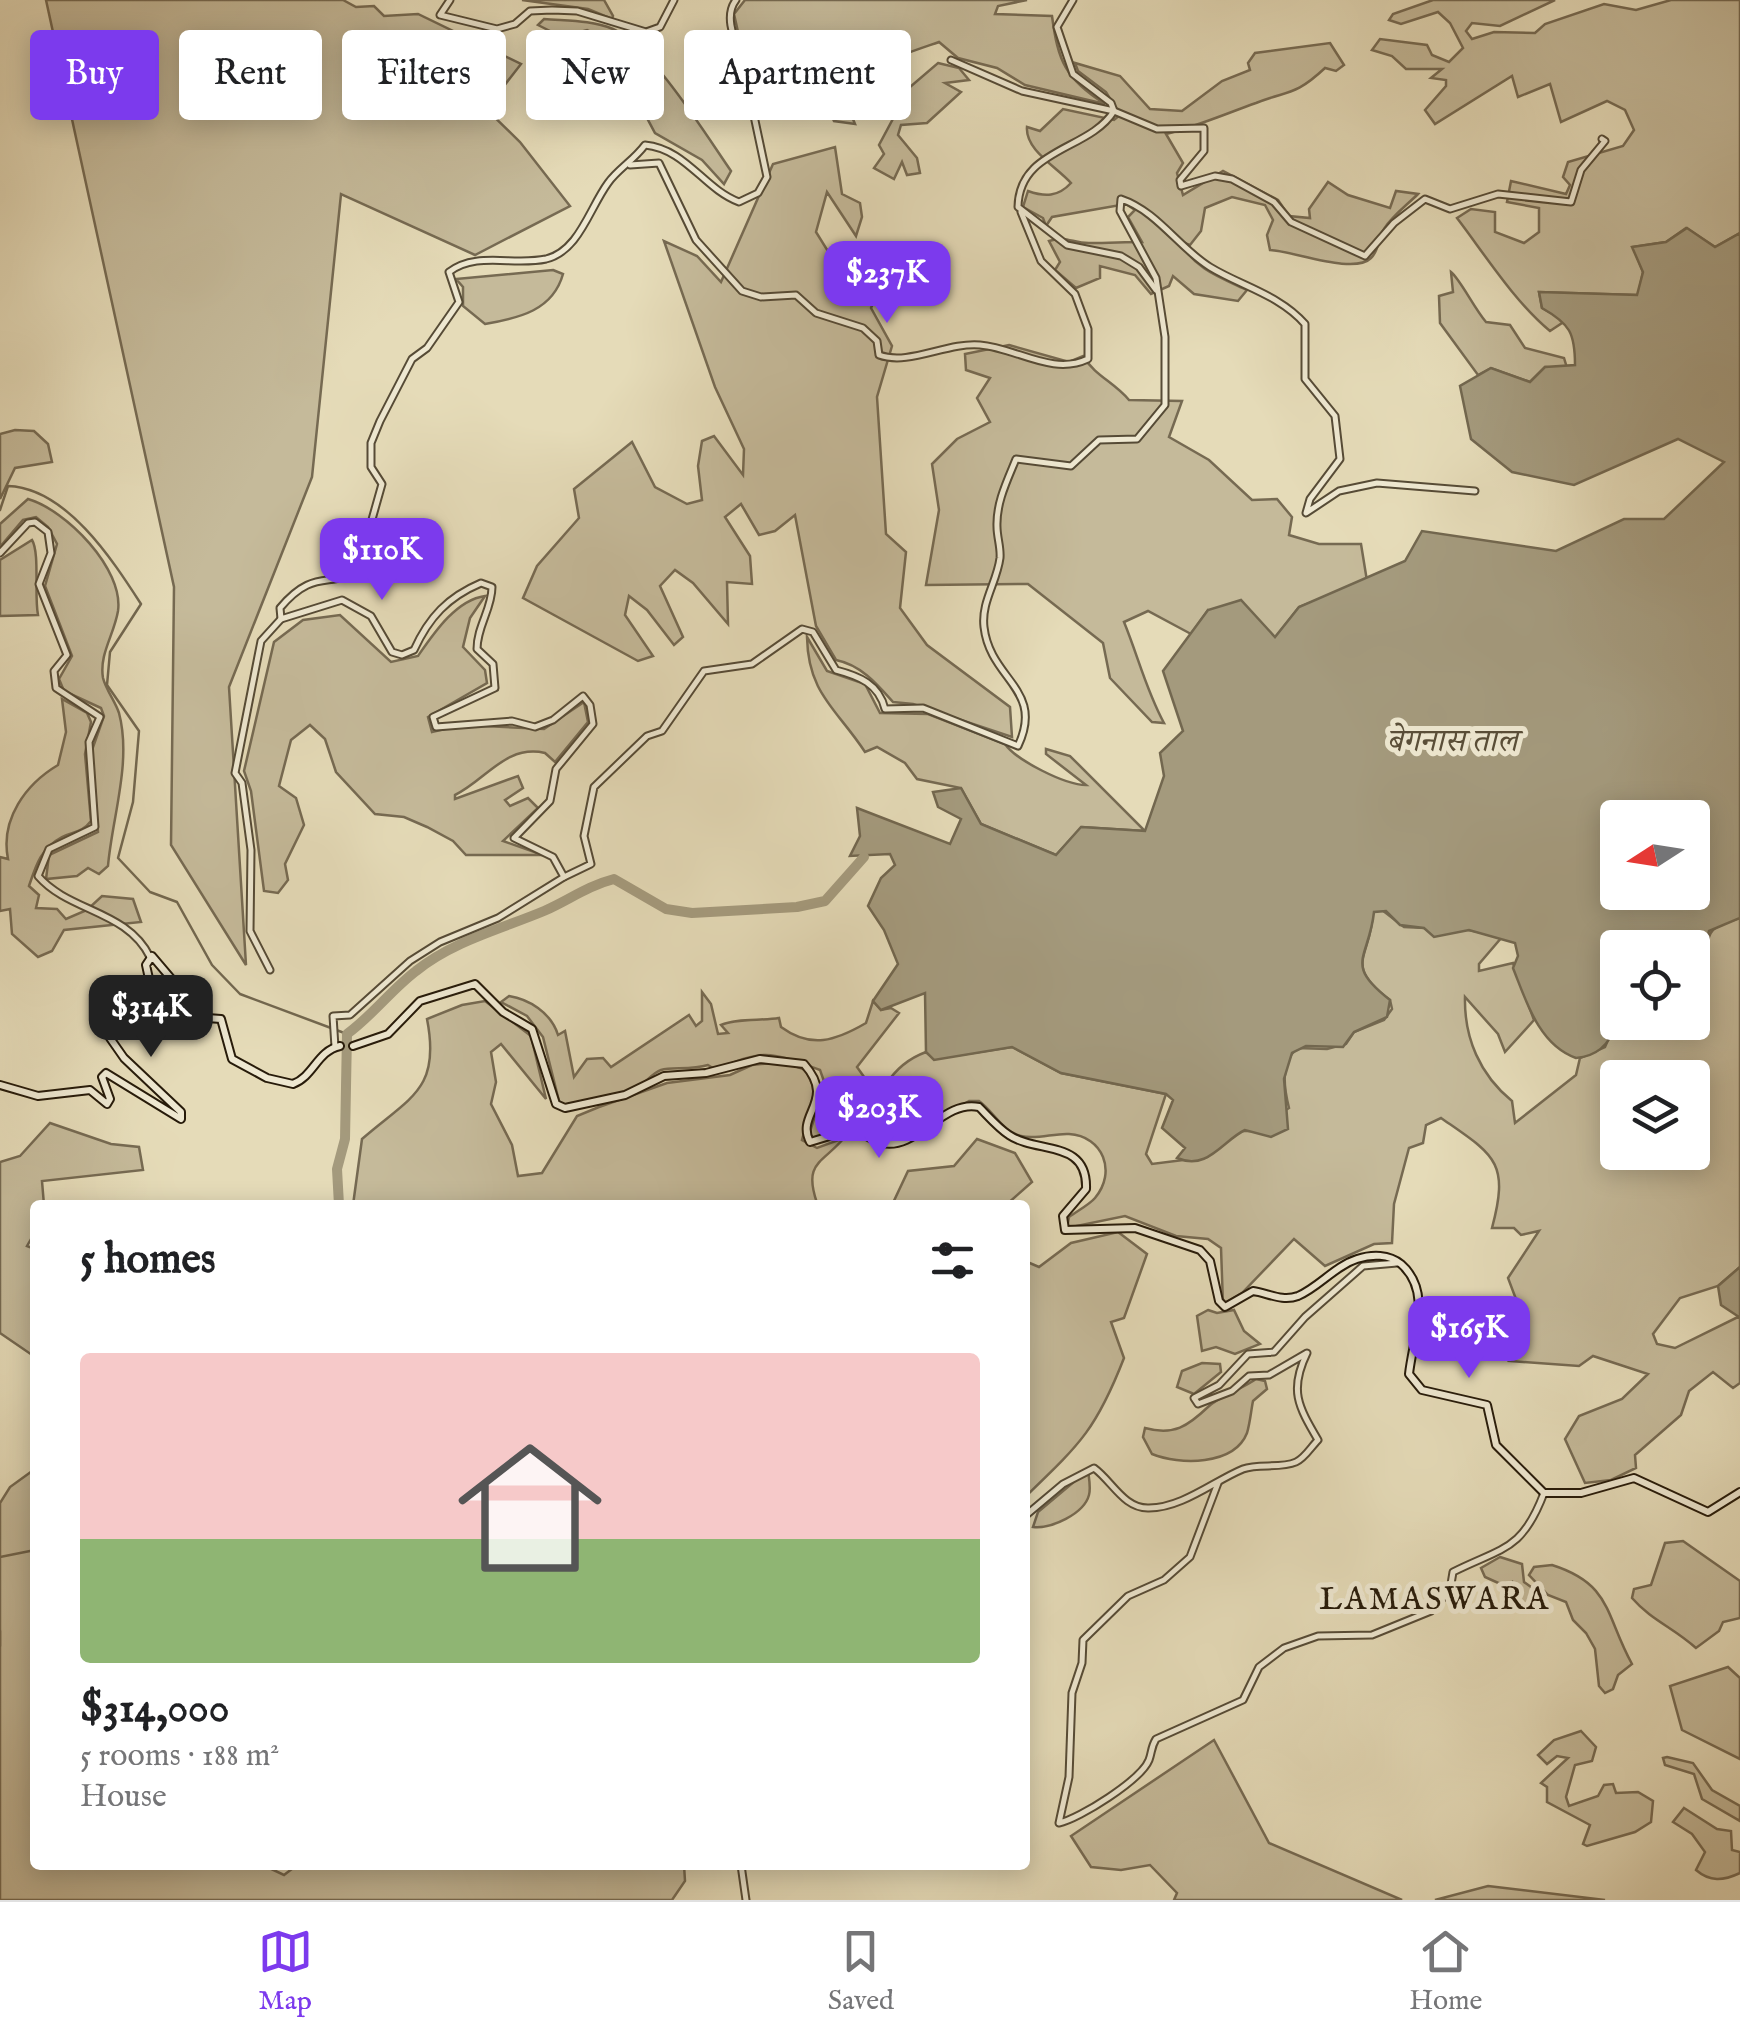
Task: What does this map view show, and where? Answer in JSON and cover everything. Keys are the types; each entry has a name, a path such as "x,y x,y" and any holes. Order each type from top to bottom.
{"main road":[{"path":"0,1086 38,1096 90,1090 106,1104 110,1099 102,1076 106,1073 181,1119 181,1112 124,1058 110,1038 117,1018 153,997 146,965 150,957 155,957 180,990 180,1016 221,1019 229,1053 238,1064 293,1084 306,1078 325,1052 338,1046"},
{"path":"352,1046 388,1034 420,1001 475,984 483,987 503,1012 526,1021 532,1029 556,1104 565,1108 625,1095 673,1074 706,1074 760,1059 804,1064 816,1078 820,1098 806,1128 810,1142 852,1129 880,1143 896,1143 963,1107 979,1107 1010,1136 1065,1150 1078,1161 1086,1178 1086,1190 1063,1216 1065,1230 1134,1228 1200,1250 1210,1262 1219,1301 1226,1307 1253,1291 1285,1298 1297,1296 1358,1258 1382,1255 1400,1263 1415,1278 1421,1302 1408,1374 1422,1390 1487,1405 1496,1445 1544,1493 1581,1493 1634,1478 1708,1512 1740,1492"}],"street":[{"path":"450,0 440,15 497,29 515,24 530,12 552,10 577,11 646,32 660,27 674,0"},
{"path":"282,619 280,608 305,584 346,577 358,569 382,484 371,467 371,443 395,385 459,302 448,272 463,261 547,259 568,249 610,180 630,165 645,145 656,146 691,165 722,196 739,202 758,193 767,177 766,165 740,50 732,36 732,6 736,0"},
{"path":"1073,0 1058,27 1067,65 1111,102 1114,111"},
{"path":"951,60 1022,91 1114,111 1157,129 1204,128 1204,151 1180,180 1181,186 1215,176 1232,179 1274,202 1291,222 1365,256 1394,223 1425,199 1450,209 1498,194 1571,202 1581,170 1605,141 1602,139"},
{"path":"630,165 659,163 696,240 742,291 761,297 796,295 829,320 863,328 877,340 879,355 894,360 959,344 978,344 1070,368 1088,360 1088,329 1075,294 1041,260 1018,200 1043,158 1095,134 1114,111"},
{"path":"352,1046 338,1046 333,1016 350,1014 410,961 440,942 498,918 591,864 584,836 594,788 647,736 662,731 704,671 752,664 802,629 813,632 836,670 864,678 882,698 885,709 923,708 1018,746 1027,727 1024,695 992,656 984,626 986,600 1000,558 1000,498 1016,460 1071,466 1100,440 1137,440 1165,405 1167,356 1156,278 1120,212 1122,200 1148,214 1208,266 1265,293 1305,324 1305,378 1335,416 1340,460 1310,499 1306,513 1339,491 1376,483 1475,491"},
{"path":"1021,212 1030,214 1066,245 1121,256 1138,268 1158,293"},
{"path":"0,553 28,523 35,522 48,532 51,553 40,584 67,655 54,672 56,688 100,717 89,742 94,827 49,849 38,876 61,895 112,918 142,940 150,957"},
{"path":"270,970 250,930 251,850 242,783 235,773 262,641 282,619 342,600 371,616 392,652 402,654 414,650 423,629 446,602 481,583 492,587 478,627 477,649 493,664 495,688 433,717 436,727 512,721 535,727 553,720 583,696 590,705 592,724 556,769 550,801 514,838 553,857 564,877"},
{"path":"1030,1512 1064,1484 1094,1468 1109,1479 1126,1502 1149,1508 1218,1483 1248,1466 1292,1464 1318,1440 1297,1403 1296,1376 1307,1353 1269,1375 1249,1376 1232,1391 1198,1404 1194,1398 1219,1385 1248,1354 1274,1352 1305,1317 1364,1266 1400,1263"},
{"path":"1218,1483 1190,1557 1164,1580 1128,1596 1084,1640 1082,1663 1072,1693 1069,1777 1059,1823 1079,1817 1132,1780 1149,1760 1156,1738 1243,1700 1259,1667 1284,1648 1318,1636 1372,1635 1431,1611 1450,1590 1453,1572 1504,1552 1522,1534 1544,1493"},
{"path":"742,1870 746,1900"}],"shaded area":[{"path":"46,0 343,0 356,7 374,6 384,16 418,14 451,30 342,30 342,120 497,120 520,142 570,206 475,255 341,194 312,477 229,687 246,965 171,845 174,587 72,120 159,120 159,30 53,30"},
{"path":"522,0 604,0 613,16 612,19 588,9"},
{"path":"745,0 1027,0 998,6 995,14 1052,16 1066,68 1081,86 1105,104 1025,85 997,68 958,58 939,42 911,53 911,30 738,30 734,14"},
{"path":"1433,0 1555,0 1500,26 1472,23 1466,31 1472,39 1494,32 1535,33 1545,24 1604,4 1636,10 1671,0 1740,0 1740,233 1715,247 1686,228 1666,242 1633,247 1643,272 1638,295 1539,292 1542,308 1565,321 1550,331 1512,292 1457,218 1471,209 1495,212 1495,232 1524,243 1539,232 1539,208 1507,202 1511,181 1566,194 1570,185 1563,177 1568,162 1623,146 1634,130 1625,110 1607,101 1561,122 1550,84 1518,97 1512,76 1435,124 1425,110 1446,86 1446,80 1431,78 1442,69 1406,69 1392,56 1372,50 1380,39 1427,45 1432,55 1449,62 1463,48 1450,23 1438,12 1401,24 1389,20 1393,14"},
{"path":"544,19 579,21 614,30 548,30 538,25"},
{"path":"1330,43 1344,65 1336,71 1325,68 1292,91 1166,134 1183,163 1177,173 1183,195 1223,171 1278,200 1289,216 1310,218 1309,209 1328,182 1348,195 1390,208 1396,191 1418,194 1387,224 1371,258 1363,263 1338,263 1270,250 1267,235 1273,220 1265,205 1232,197 1205,208 1201,231 1190,245 1179,241 1200,265 1247,290 1238,301 1194,294 1173,276 1169,286 1151,294 1135,275 1100,266 1100,278 1076,288 1055,270 1060,262 1049,241 1142,242 1128,217 1135,210 1126,204 1052,217 1046,226 1043,218 1023,207 1028,191 1051,194 1071,183 1036,151 1027,127 1040,131 1063,109 1114,120 1120,115 1106,92 1078,71 1075,63 1120,76 1150,109 1182,111 1222,81 1250,70 1248,63 1255,53"},
{"path":"506,57 521,64 506,83"},
{"path":"938,63 959,68 969,80 945,83 961,92 927,123 901,125 898,135 917,158 920,173 907,175 902,162 894,179 874,168 884,154 879,145 892,120 911,120 911,86"},
{"path":"664,77 684,103 684,120 696,120 731,171 724,184 702,160 655,133 648,120 664,120"},
{"path":"835,147 842,194 860,203 862,217 856,236 827,192 816,232 839,269 875,299 871,308 892,346 877,397 886,534 906,552 900,608 927,645 1010,707 1012,737 913,704 893,702 861,671 836,660 816,626 795,515 775,531 759,535 741,504 725,517 750,556 752,584 727,582 728,624 693,583 675,570 660,586 683,637 674,645 647,610 629,596 625,615 653,656 638,661 523,598 537,566 579,518 574,489 632,442 655,487 687,504 702,500 698,466 702,441 714,436 743,475 744,449 715,387 664,241 697,256 721,282 773,164"},
{"path":"553,270 563,274 552,296 543,304 511,319 485,324 463,306 463,287 456,279"},
{"path":"1451,272 1486,322 1510,325 1525,348 1564,358 1567,368 1545,367 1530,382 1491,368 1478,375 1440,323 1439,296 1453,292"},
{"path":"1009,345 1069,362 1083,356 1129,400 1182,401 1169,437 1209,460 1252,500 1277,499 1292,517 1289,535 1319,544 1361,544 1367,581 1299,607 1275,638 1208,610 1191,634 1148,611 1124,622 1164,723 1152,722 1110,678 1103,643 1028,584 926,585 939,510 932,464 957,439 990,422 977,398 990,378 966,370 965,354"},
{"path":"34,431 48,444 52,462 15,468 0,499 0,434"},
{"path":"28,499 59,515 90,543 112,577 117,595 118,611 102,669 119,713 122,770 108,866 99,874 88,868 77,876 46,879 49,855 98,832 92,750 104,716 101,708 64,691 59,679 72,656 45,586 57,544 48,527 36,517 23,520 0,547 0,524"},
{"path":"32,540 38,615 0,616 0,560"},
{"path":"485,596 470,618 463,647 485,670 487,683 428,717 432,732 462,725 544,729 584,702 588,722 555,762 545,753 519,754 455,795 455,799 518,776 523,788 505,800 510,806 528,798 538,808 503,841 543,855 466,855 453,841 427,827 404,817 375,814 336,772 325,739 310,725 291,740 279,786 296,798 304,825 285,864 288,880 278,893 264,891 251,791 244,771 274,642 303,620 340,615 391,662 418,656 455,611"},
{"path":"807,637 827,671 865,684 880,713 928,714 1005,744 1019,757 1054,776 1086,785 1046,754 1046,749 1070,756 1145,831 1082,827 1056,855 981,824 961,788 917,779 905,763 877,747 865,752 818,687"},
{"path":"62,699 87,713 91,722 85,754 91,821 81,830 55,841 40,858 29,886 39,895 36,908 57,909 66,919 87,910 102,896 133,899 141,922 64,930 52,951 38,957 12,934 10,909 0,911 0,857 8,859 8,830 18,804 36,782 58,765 66,732"},
{"path":"1382,910 1404,927 1469,930 1502,937 1479,964 1479,971 1513,963 1534,1020 1505,1052 1498,1034 1465,997 1465,1012 1476,1055 1491,1080 1512,1101 1515,1123 1576,1075 1580,1058 1605,1047 1608,1040 1710,1040 1710,935 1720,925 1740,918 1740,1267 1718,1286 1680,1298 1653,1334 1657,1344 1675,1348 1740,1316 1740,1383 1733,1388 1713,1372 1689,1391 1681,1415 1635,1455 1636,1468 1611,1480 1585,1483 1565,1439 1579,1416 1622,1399 1648,1374 1593,1356 1579,1366 1509,1361 1525,1323 1508,1278 1539,1231 1521,1235 1514,1228 1492,1228 1499,1188 1493,1162 1474,1141 1441,1118 1426,1125 1423,1143 1409,1148 1394,1204 1392,1243 1374,1244 1325,1266 1294,1239 1242,1293 1223,1304 1221,1248 1208,1239 1176,1236 1125,1216 1067,1228 1069,1217 1095,1198 1105,1177 1098,1148 1081,1136 1021,1136 1009,1130 979,1101 969,1101 906,1136 879,1138 867,1133 886,1085 913,1058 926,1052 934,1059 1012,1047 1061,1073 1166,1094 1146,1154 1152,1164 1207,1157 1240,1131 1253,1131 1289,1108 1286,1069 1297,1048 1327,1049 1346,1044 1354,1032 1384,1020 1392,1009 1390,1000 1375,988 1363,968 1373,912"},
{"path":"702,992 711,1004 718,1034 728,1033 721,1025 727,1023 779,1018 781,1027 792,1034 823,1040 866,1023 873,1001 881,1010 891,1008 899,1013 857,1067 867,1081 858,1111 845,1125 817,1140 809,1135 825,1084 820,1070 768,1055 746,1058 716,1070 708,1065 661,1070 635,1089 583,1105 560,1105 543,1037 527,1016 501,1002 509,996 524,1000 544,1013 558,1035 565,1031 574,1077 587,1059 603,1058 611,1067 689,1015 696,1026 702,1021"},
{"path":"485,1001 531,1036 546,1099 501,1044 491,1052 496,1082 491,1104 512,1145 518,1176 542,1173 577,1116 667,1083 730,1075 752,1065 783,1062 806,1070 815,1091 802,1140 817,1148 844,1138 814,1171 816,1200 354,1200 362,1139 407,1101 425,1077 430,1062 427,1019"},
{"path":"50,1123 111,1144 139,1147 143,1170 42,1181 44,1200 30,1200 30,1354 0,1333 0,1162 20,1156"},
{"path":"977,1139 1015,1153 1032,1182 1012,1200 894,1200 908,1171 954,1166"},
{"path":"1118,1232 1147,1254 1124,1318 1111,1322 1124,1358 1104,1403 1085,1435 1030,1492 1030,1263 1039,1267 1071,1243"},
{"path":"1208,1310 1234,1310 1244,1331 1260,1344 1235,1354 1216,1347 1202,1351 1197,1316"},
{"path":"1202,1363 1220,1364 1221,1372 1194,1394 1177,1387 1182,1371"},
{"path":"1256,1379 1265,1381 1267,1389 1253,1401 1247,1433 1230,1452 1190,1461 1152,1454 1143,1437 1145,1428 1180,1428 1219,1399"},
{"path":"1088,1470 1090,1492 1081,1508 1057,1523 1033,1527 1038,1512"},
{"path":"30,1473 30,1870 274,1870 284,1875 290,1870 684,1870 685,1881 672,1900 0,1900 0,1503 10,1487"},
{"path":"1683,1541 1740,1581 1740,1618 1723,1622 1719,1631 1696,1648 1632,1598 1634,1589 1651,1585 1665,1543"},
{"path":"1500,1557 1522,1564 1524,1582 1545,1597 1545,1606 1525,1606 1513,1594 1512,1582 1505,1586 1485,1577 1481,1568"},
{"path":"1552,1565 1572,1573 1597,1592 1632,1664 1618,1675 1613,1689 1605,1693 1599,1686 1595,1649 1586,1633 1573,1620 1566,1602 1548,1595 1529,1575 1534,1567"},
{"path":"1728,1667 1740,1678 1740,1759 1682,1730 1670,1686"},
{"path":"1581,1731 1596,1747 1592,1761 1575,1765 1566,1797 1569,1806 1598,1796 1604,1785 1613,1784 1616,1793 1638,1792 1653,1801 1651,1822 1635,1832 1587,1846 1583,1844 1590,1825 1547,1802 1547,1787 1541,1783 1568,1758 1557,1756 1547,1764 1538,1755 1554,1740"},
{"path":"1214,1740 1269,1843 1402,1900 1174,1900 1177,1893 1150,1865 1121,1870 1091,1867 1071,1836"},
{"path":"1663,1758 1693,1763 1712,1790 1740,1806 1740,1821 1702,1799 1694,1774 1665,1765"},
{"path":"1684,1808 1717,1829 1731,1831 1732,1850 1740,1852 1740,1873 1717,1879 1696,1870 1705,1852 1692,1834 1673,1822"},
{"path":"1488,1886 1605,1900 1435,1900"}],"water":[{"name":"बेगनास ताल","path":"1687,228 1715,247 1740,233 1740,918 1710,931 1600,930 1600,1040 1608,1040 1593,1053 1576,1058 1552,1043 1535,1020 1513,968 1518,956 1515,943 1469,930 1434,937 1424,928 1400,925 1386,911 1374,912 1363,969 1390,1000 1387,1017 1354,1032 1343,1047 1306,1046 1292,1053 1284,1079 1288,1129 1271,1137 1245,1130 1197,1161 1177,1158 1185,1148 1162,1128 1173,1100 1166,1094 1061,1073 1012,1047 934,1060 926,1052 925,993 881,1010 873,1001 898,964 884,930 868,906 881,878 895,865 890,854 850,856 860,836 857,808 950,844 961,819 938,807 933,792 961,788 981,824 1056,855 1081,827 1145,831 1164,776 1160,753 1183,731 1163,671 1208,610 1241,600 1275,637 1299,607 1405,561 1422,531 1556,551 1624,519 1664,519 1724,462 1678,439 1574,485 1512,472 1471,439 1460,386 1491,368 1530,382 1545,367 1575,365 1569,330 1542,308 1539,292 1637,295 1643,272 1632,247 1666,242"},
{"path":"1740,1267 1739,1317 1721,1305 1718,1286"}],"waterway":[{"path":"0,510 8,486 49,499 68,512 101,547 141,604 110,652 107,685 139,731 133,802 118,858 150,892 177,902 212,965 240,994 347,1034"},
{"path":"339,1200 337,1169 345,1139 347,1034 430,961 614,879 666,909 692,913 797,907 825,901 864,857"},
{"path":"0,1557 30,1551"},
{"path":"0,1631 0,1646"}],"district":[{"name":"LAMASWARA","path":"1435,1600"}]}
